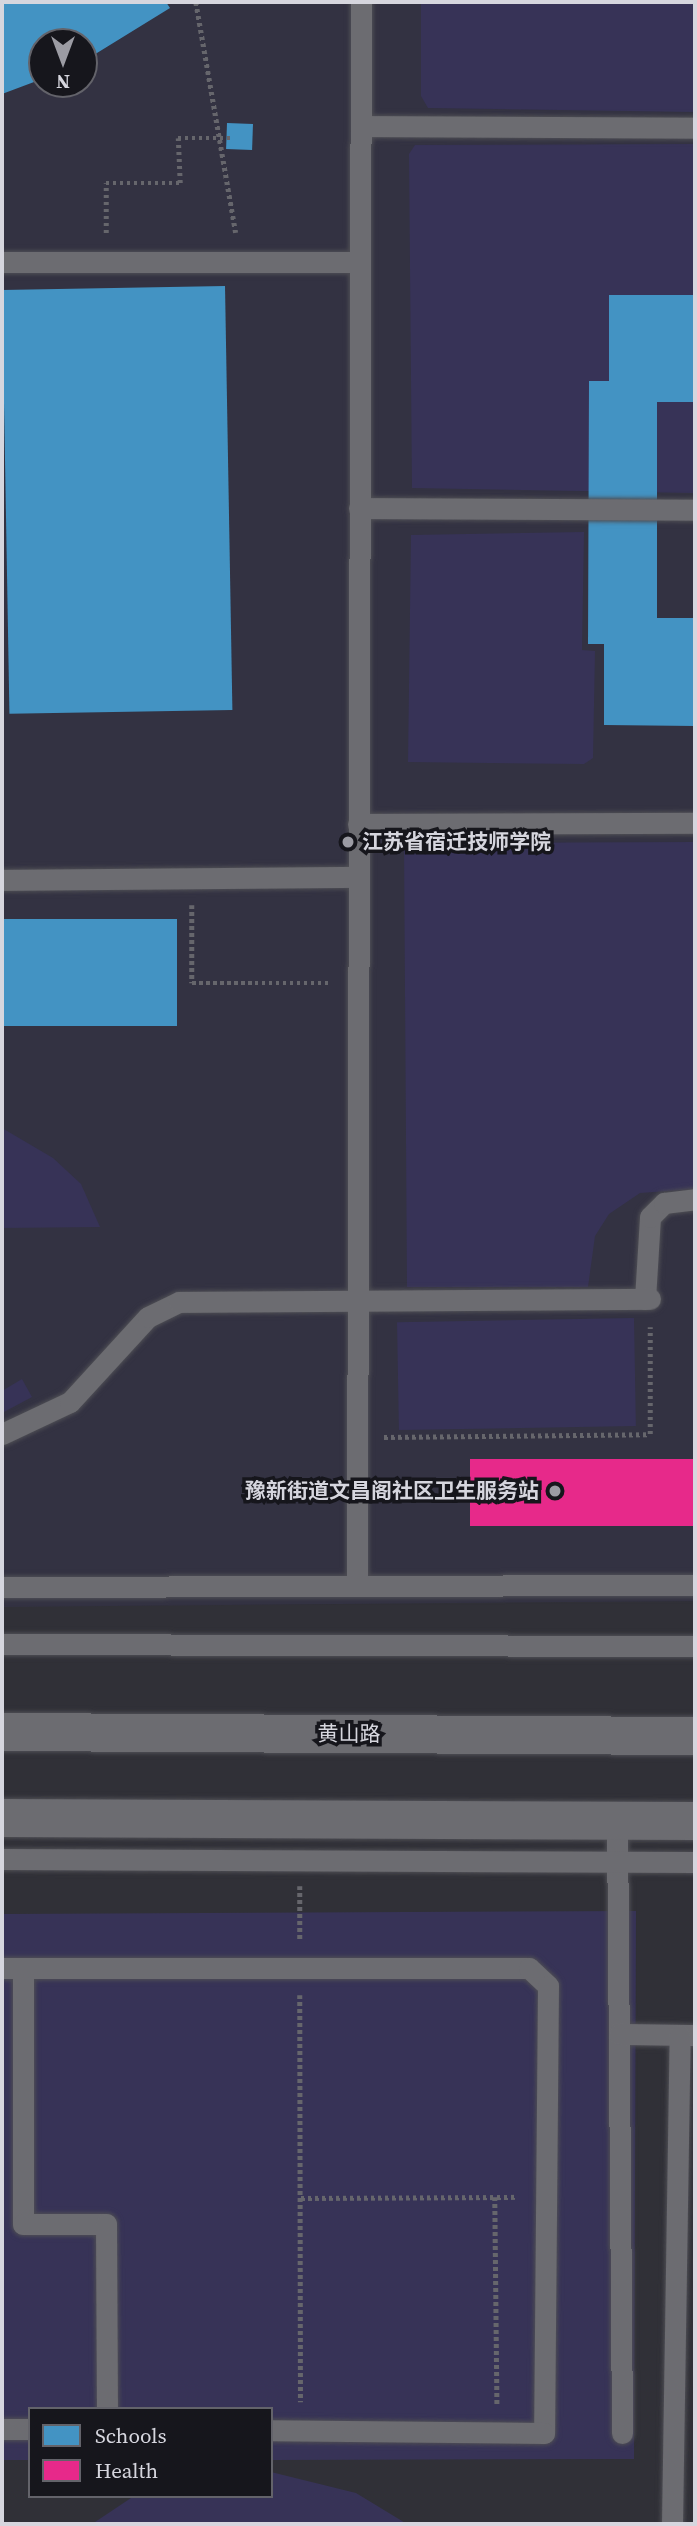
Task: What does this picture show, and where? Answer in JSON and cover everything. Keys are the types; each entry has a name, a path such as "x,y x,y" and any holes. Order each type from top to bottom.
{"main road":[{"name":"黄山路","path":"2,1732 695,1736"},
{"path":"2,1818 695,1821"}],"lane":[{"path":"357,1586 361,2"},
{"path":"361,125 695,128"},
{"path":"2,262 360,262"},
{"path":"359,508 695,510"},
{"path":"358,824 695,823"},
{"path":"2,880 358,877"},
{"path":"2,1434 70,1402 148,1317 179,1302 648,1299 650,1217 664,1203 695,1199"},
{"path":"2,1587 695,1585"},
{"path":"2,1644 695,1646"},
{"path":"617,1820 622,2433"},
{"path":"2,1859 695,1862"},
{"path":"107,2407 106,2224 23,2224 12,1968 529,1968 540,1974 548,1986 549,2422 544,2433 273,2430"},
{"path":"618,2034 688,2035 687,2178 672,2524"},
{"path":"2,2429 28,2429"}],"path":[{"path":"197,2 242,262"},
{"path":"106,262 106,183 180,183 178,138 231,138"},
{"path":"192,879 192,983 358,983"},
{"path":"356,1437 650,1434 648,1299"},
{"path":"300,1860 301,2431"},
{"path":"495,2197 497,2432"},
{"path":"301,2198 549,2197"}],"shaded area":[{"name":"江苏省宿迁技师学院","path":"2,2 695,2 695,1601 2,1607"},
{"path":"421,2 695,2 695,112 428,108 421,96"},
{"path":"695,144 695,493 412,488 409,154 415,145"},
{"path":"584,532 582,650 595,651 593,758 584,764 408,762 411,535"},
{"path":"695,842 695,1189 640,1193 609,1214 595,1236 588,1287 407,1287 404,843"},
{"path":"2,1128 53,1158 81,1184 100,1227 2,1228"},
{"path":"634,1318 636,1426 399,1430 397,1322"},
{"path":"22,1379 32,1397 2,1413 2,1391"},
{"path":"636,1911 634,2459 273,2460 273,2407 28,2407 28,2460 2,2460 2,1914"},
{"path":"273,2472 356,2493 407,2524 92,2524 131,2498 273,2498"}],"building: Schools":[{"path":"2,2 166,2 170,8 98,52 98,28 28,28 28,84 2,94"},
{"path":"227,123 253,124 252,150 226,149"},
{"path":"225,286 232,710 9,714 2,290"},
{"path":"609,295 695,295 695,402 657,402 657,618 695,618 695,726 604,725 604,644 588,644 589,381 609,381"},
{"path":"2,919 177,919 177,1026 2,1026"}],"building: Health":[{"path":"470,1459 695,1459 695,1526 470,1526"}],"place":[{"name":"江苏省宿迁技师学院","path":"348,842"},
{"name":"豫新街道文昌阁社区卫生服务站","path":"555,1491"}]}
